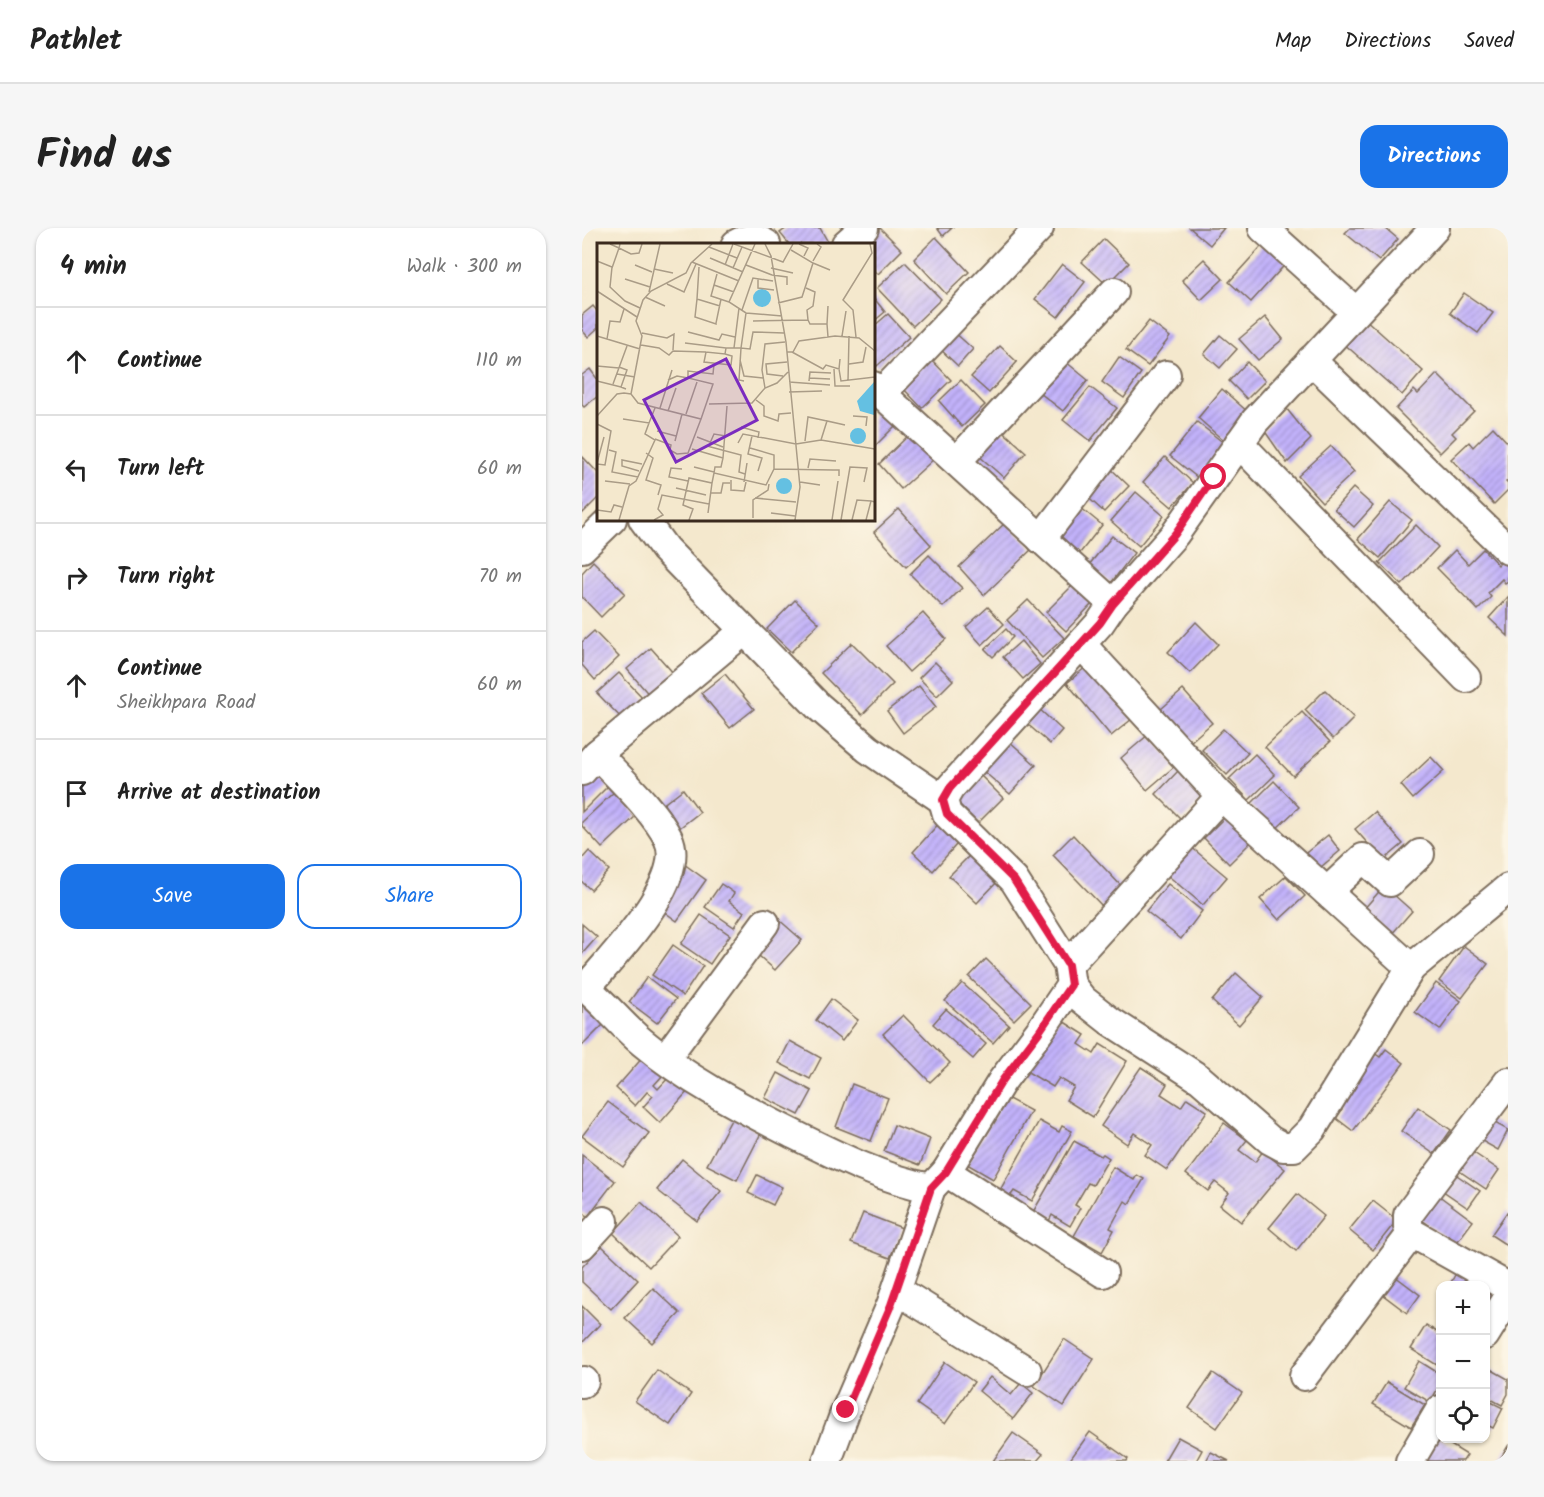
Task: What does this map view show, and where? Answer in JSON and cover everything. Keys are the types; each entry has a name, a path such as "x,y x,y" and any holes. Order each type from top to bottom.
{"street":[{"path":"847,243 864,228"},
{"path":"1040,228 877,390 1113,604"},
{"path":"1263,228 1356,312"},
{"path":"943,800 950,788 1100,623 1113,604 1175,534 1256,421 1435,228"},
{"path":"738,243 742,240 754,239 764,243"},
{"path":"957,461 1114,292"},
{"path":"1311,360 1508,550"},
{"path":"1041,539 1166,375"},
{"path":"1239,443 1466,678"},
{"path":"582,548 611,520"},
{"path":"645,520 665,549 818,706 868,749 943,800 947,814 1014,880 1082,999 1110,1021 1200,1079 1270,1140 1283,1147 1294,1147 1312,1129 1411,968 1508,888"},
{"path":"744,631 590,763 655,818 669,840 672,861 667,879 647,914 584,987 642,1042 684,1073 756,1115 838,1157 908,1184 939,1180 1103,1272"},
{"path":"1081,644 1221,796 1411,968"},
{"path":"827,1461 939,1180 1002,1081 1039,1032 1070,975 1221,796"},
{"path":"1327,892 1363,858 1390,882 1420,854"},
{"path":"665,1059 765,923"},
{"path":"1508,1082 1408,1215 1408,1227 1412,1233 1508,1287"},
{"path":"582,1245 604,1221"},
{"path":"1304,1376 1412,1233"},
{"path":"897,1290 1027,1371"},
{"path":"1490,1327 1508,1298"},
{"path":"1410,1461 1436,1417"}],"building":[{"path":"787,228 820,228 828,243 788,243 780,233"},
{"path":"868,228 880,228 902,250 878,274 874,270 874,243 852,243"},
{"path":"937,228 952,228 943,236"},
{"path":"1190,228 1224,228 1210,245"},
{"path":"1350,228 1385,228 1398,239 1379,261 1345,233"},
{"path":"936,237 969,272 946,294 914,259"},
{"path":"1104,239 1129,263 1107,285 1082,262"},
{"path":"1268,239 1290,259 1251,302 1229,282"},
{"path":"1204,259 1223,279 1201,300 1182,280"},
{"path":"905,262 941,299 913,326 877,288"},
{"path":"1062,264 1085,282 1058,317 1035,299"},
{"path":"1464,293 1493,313 1478,333 1450,313"},
{"path":"874,298 885,312 874,321"},
{"path":"593,306 597,311 597,329 588,337 582,330 582,315"},
{"path":"888,314 909,337 877,366 874,362 874,326"},
{"path":"1265,317 1283,339 1258,360 1239,339"},
{"path":"1364,318 1423,371 1402,395 1342,342"},
{"path":"1149,321 1170,337 1148,366 1126,350"},
{"path":"952,330 973,349 958,366 938,347"},
{"path":"1220,335 1237,349 1220,368 1204,354"},
{"path":"1000,346 1017,362 989,393 971,377"},
{"path":"1060,357 1088,380 1063,411 1035,389"},
{"path":"1119,357 1141,373 1124,398 1102,382"},
{"path":"930,358 951,380 922,408 901,386"},
{"path":"1247,362 1265,381 1247,399 1229,381"},
{"path":"590,369 597,379 597,397 584,407 582,405 582,375"},
{"path":"1437,374 1474,411 1452,433 1456,437 1440,453 1396,409 1414,390 1418,394"},
{"path":"961,380 985,405 962,427 939,401"},
{"path":"1090,387 1117,408 1090,441 1063,420"},
{"path":"1222,389 1249,413 1225,442 1198,418"},
{"path":"880,405 898,423 874,447 874,411"},
{"path":"1286,408 1311,439 1287,463 1264,430"},
{"path":"1197,422 1225,444 1198,478 1170,456"},
{"path":"1493,427 1508,443 1508,480 1506,482 1508,490 1494,504 1451,459 1469,442 1473,447"},
{"path":"999,428 1026,452 1004,478 977,454"},
{"path":"911,433 935,458 901,489 879,464"},
{"path":"1331,446 1354,472 1322,502 1298,476"},
{"path":"583,457 597,472 597,499 582,514"},
{"path":"1165,457 1193,483 1172,507 1143,482"},
{"path":"1107,465 1129,486 1104,512 1082,492"},
{"path":"1353,488 1373,506 1354,527 1334,509"},
{"path":"1136,492 1164,516 1139,546 1111,521"},
{"path":"1390,502 1412,520 1380,558 1358,539"},
{"path":"1075,503 1102,525 1080,553 1053,532"},
{"path":"899,509 931,545 906,567 874,532"},
{"path":"1006,522 1032,549 984,595 959,567"},
{"path":"1416,525 1438,547 1402,585 1379,563"},
{"path":"1112,536 1134,553 1111,583 1089,565"},
{"path":"1483,549 1498,565 1504,559 1508,563 1508,581 1505,583 1502,579 1488,593 1491,597 1478,610 1437,568 1455,550 1468,564"},
{"path":"929,555 962,588 943,607 910,574"},
{"path":"593,561 625,593 601,617 582,597 582,573"},
{"path":"1073,585 1092,604 1066,631 1046,612"},
{"path":"1508,597 1508,636 1489,618"},
{"path":"795,600 819,623 791,652 767,629"},
{"path":"1028,600 1064,638 1042,658 1007,620"},
{"path":"988,607 1004,624 982,645 966,627"},
{"path":"923,613 946,639 909,672 886,646"},
{"path":"1196,622 1218,644 1190,673 1168,652"},
{"path":"1006,629 1013,637 993,657 985,649"},
{"path":"594,631 619,657 595,680 582,665 582,642"},
{"path":"1021,641 1040,664 1023,679 1003,657"},
{"path":"852,643 893,684 862,715 821,673"},
{"path":"651,648 675,675 651,697 627,669"},
{"path":"935,662 953,680 937,696 919,678"},
{"path":"1087,666 1132,719 1111,736 1067,683"},
{"path":"619,673 647,702 626,723 597,693"},
{"path":"725,674 754,709 730,728 701,693"},
{"path":"919,686 936,707 903,733 887,711"},
{"path":"1183,690 1212,723 1190,742 1161,709"},
{"path":"1325,690 1354,718 1333,739 1305,710"},
{"path":"1037,707 1062,730 1050,744 1024,721"},
{"path":"1302,712 1330,742 1293,776 1265,747"},
{"path":"1223,729 1248,753 1227,775 1202,750"},
{"path":"1149,734 1175,766 1147,790 1121,758"},
{"path":"1008,740 1036,765 1010,794 982,770"},
{"path":"1255,754 1275,775 1249,800 1229,779"},
{"path":"1431,757 1444,771 1413,799 1401,785"},
{"path":"592,769 608,786 582,812 582,779"},
{"path":"1179,770 1206,796 1182,820 1156,794"},
{"path":"978,773 1003,798 978,823 953,798"},
{"path":"1274,781 1299,807 1274,831 1250,805"},
{"path":"683,789 700,812 678,829 661,806"},
{"path":"615,791 637,815 602,848 582,826 582,822"},
{"path":"1375,812 1403,844 1383,861 1355,829"},
{"path":"1226,816 1251,842 1229,864 1204,838"},
{"path":"943,819 963,837 933,871 913,852"},
{"path":"1073,835 1125,890 1105,909 1053,855"},
{"path":"1328,835 1340,851 1315,872 1302,856"},
{"path":"1190,846 1227,877 1203,905 1166,874"},
{"path":"589,851 609,870 591,890 582,882 582,859"},
{"path":"970,855 998,881 977,903 949,876"},
{"path":"684,864 706,880 677,921 655,905"},
{"path":"1286,876 1305,896 1279,920 1260,899"},
{"path":"721,884 734,893 729,901 744,912 734,927 705,907"},
{"path":"1168,884 1202,911 1181,939 1146,911"},
{"path":"1384,886 1412,911 1391,935 1363,910"},
{"path":"701,915 730,935 710,964 681,944"},
{"path":"777,918 802,940 775,970 751,949"},
{"path":"582,924 597,937 582,954"},
{"path":"673,945 703,966 683,996 652,975"},
{"path":"1464,946 1488,964 1462,998 1439,981"},
{"path":"986,959 1031,1003 1014,1020 969,977"},
{"path":"1236,973 1263,997 1239,1025 1212,1001"},
{"path":"647,977 676,999 657,1023 629,1002"},
{"path":"962,983 1009,1025 993,1043 945,1001"},
{"path":"1436,983 1461,1001 1440,1030 1415,1012"},
{"path":"831,999 858,1020 842,1041 816,1020"},
{"path":"584,1003 605,1023 582,1046 582,1005"},
{"path":"946,1009 986,1044 973,1059 933,1024"},
{"path":"903,1015 950,1063 930,1082 883,1034"},
{"path":"1058,1018 1085,1035 1079,1044 1094,1054 1100,1044 1127,1061 1093,1117 1066,1100 1074,1087 1059,1078 1053,1087 1026,1071"},
{"path":"790,1041 821,1058 810,1079 779,1063"},
{"path":"1386,1049 1404,1063 1353,1131 1336,1118 1342,1110 1332,1103 1371,1051 1380,1057"},
{"path":"644,1056 664,1074 654,1085 658,1089 670,1076 687,1092 660,1123 643,1107 653,1096 647,1092 635,1106 616,1088"},
{"path":"1141,1067 1167,1084 1161,1094 1181,1107 1187,1098 1207,1111 1167,1170 1145,1155 1152,1145 1134,1133 1127,1144 1101,1126"},
{"path":"778,1073 812,1091 799,1115 765,1098"},
{"path":"852,1084 888,1098 871,1141 836,1127"},
{"path":"1005,1097 1031,1111 993,1179 967,1164"},
{"path":"608,1102 649,1133 623,1167 582,1136"},
{"path":"1418,1107 1451,1130 1434,1154 1401,1131"},
{"path":"1484,1117 1508,1130 1498,1150 1473,1136"},
{"path":"732,1118 761,1133 737,1180 707,1165"},
{"path":"1039,1121 1059,1132 1062,1126 1072,1131 1032,1201 1014,1191 1009,1198 999,1192"},
{"path":"1224,1123 1247,1140 1239,1150 1255,1162 1263,1151 1285,1169 1241,1222 1220,1205 1229,1193 1215,1182 1208,1191 1186,1174"},
{"path":"894,1125 930,1139 920,1165 884,1151"},
{"path":"1074,1141 1109,1158 1093,1185 1088,1183 1075,1205 1080,1208 1070,1226 1052,1215 1049,1221 1033,1212"},
{"path":"1468,1149 1499,1170 1486,1189 1455,1168"},
{"path":"582,1155 615,1181 588,1216 582,1212"},
{"path":"682,1159 721,1191 697,1221 657,1190"},
{"path":"1113,1167 1134,1180 1137,1175 1144,1179 1129,1204 1125,1201 1110,1228 1114,1230 1102,1252 1074,1236"},
{"path":"1448,1169 1480,1191 1468,1208 1436,1186"},
{"path":"757,1175 782,1187 773,1205 748,1193"},
{"path":"1434,1192 1473,1221 1455,1245 1417,1216"},
{"path":"1297,1194 1324,1216 1296,1251 1269,1228"},
{"path":"1373,1201 1397,1220 1373,1250 1349,1230"},
{"path":"641,1202 678,1236 649,1267 613,1233"},
{"path":"863,1213 902,1228 890,1258 851,1243"},
{"path":"1508,1213 1508,1246 1491,1235"},
{"path":"602,1246 638,1280 611,1309 582,1282 582,1267"},
{"path":"1461,1264 1500,1286 1490,1303 1490,1281 1452,1281"},
{"path":"1387,1270 1420,1295 1407,1313 1374,1288"},
{"path":"653,1288 680,1313 652,1343 625,1318"},
{"path":"582,1306 600,1324 582,1343"},
{"path":"1426,1325 1436,1331 1436,1365 1411,1349"},
{"path":"1064,1339 1094,1359 1064,1406 1034,1386"},
{"path":"1419,1361 1436,1372 1436,1392 1430,1402 1404,1387"},
{"path":"945,1362 974,1382 945,1424 917,1404"},
{"path":"1490,1369 1508,1379 1508,1394 1502,1405 1490,1399"},
{"path":"657,1370 691,1394 670,1425 635,1401"},
{"path":"1213,1373 1242,1393 1217,1428 1189,1408"},
{"path":"990,1377 1011,1395 1021,1383 1033,1393 1013,1419 979,1391"},
{"path":"1387,1382 1425,1405 1411,1427 1373,1404"},
{"path":"1490,1402 1503,1408 1493,1428 1490,1426"},
{"path":"1090,1432 1128,1459 1127,1461 1069,1461"},
{"path":"1013,1433 1043,1454 1037,1461 993,1461"},
{"path":"1436,1436 1436,1443 1447,1443 1467,1455 1463,1461 1421,1461"},
{"path":"1178,1437 1202,1450 1196,1461 1164,1461"},
{"path":"1508,1446 1508,1461 1499,1461"},
{"path":"1211,1452 1229,1461 1206,1461"}],"route":[{"path":"846,1410 891,1305 913,1247 931,1188 946,1172 1002,1081 1071,985 1068,965 1014,880 947,814 943,800 950,788 1100,623 1113,604 1175,534 1214,477"}]}
